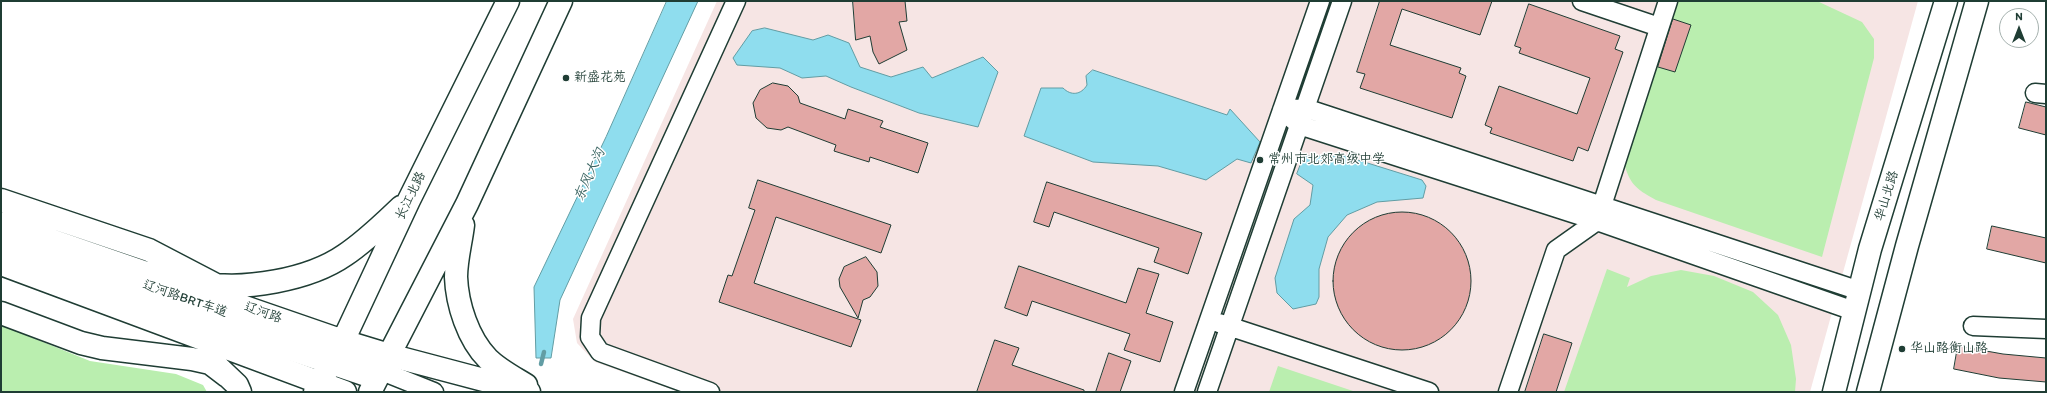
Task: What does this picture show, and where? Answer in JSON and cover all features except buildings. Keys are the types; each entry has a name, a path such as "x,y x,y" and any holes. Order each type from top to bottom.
{"main road":[{"name":"长江北路","path":"329,367 409,200 508,1"},
{"path":"379,375 467,204 561,1"},
{"name":"华山北路","path":"1834,392 1870,249 1946,1"},
{"path":"1868,392 1907,246 1977,1"},
{"path":"1,200 149,250 219,286"},
{"path":"153,275 219,286 263,283 301,276 327,266 345,256 368,238 409,200"},
{"path":"467,204 456,276 458,298 466,323 475,341 487,359 518,386 537,392"},
{"name":"辽河路","path":"1,223 153,275 329,367 346,392"},
{"name":"辽河路","path":"1,264 158,323 329,367 379,375 518,386"},
{"path":"1,313 81,343 102,348 192,359 210,363 234,384"},
{"path":"158,323 196,348 234,384"}],"lane":[{"path":"710,392 600,352 590,337 592,318 736,1"},
{"path":"1184,392 1320,1"},
{"path":"1207,392 1342,1"},
{"path":"1582,1 1659,27"},
{"path":"1508,392 1556,250 1600,213 1668,1"},
{"path":"1282,110 1305,108 1600,213 1857,301"},
{"path":"1282,110 1299,126 1600,213"},
{"name":"辽河路BRT车道","path":"1,236 329,367"},
{"name":"辽河路BRT车道","path":"1,253 329,367 379,375 434,392"},
{"path":"1210,320 1429,392"},
{"path":"1973,326 2046,329"},
{"name":"辽河路BRT车道","path":"379,375 412,392"}],"shaded area":[{"name":"常州市北郊高级中学","path":"717,1 1918,1 1810,392 679,392 595,362 577,343 573,319"}],"green space":[{"path":"1678,1 1817,1 1862,22 1874,39 1874,58 1822,257 1656,200 1637,188 1630,179 1623,159"},
{"path":"1607,269 1630,278 1627,287 1651,276 1681,270 1714,276 1753,292 1778,315 1791,345 1796,379 1795,392 1564,392"},
{"path":"1,325 90,361 176,374 203,385 207,392 1,392"},
{"path":"1278,366 1356,392 1269,392"}],"water":[{"path":"667,1 698,1 560,300 551,358 536,358 534,287 606,137"},
{"path":"765,28 813,40 828,35 849,43 860,67 891,77 923,67 932,78 983,57 998,72 978,127 919,113 826,76 802,78 780,68 737,65 733,58 752,31"},
{"path":"1093,70 1227,115 1230,109 1260,142 1251,163 1237,159 1206,180 1158,166 1093,162 1024,136 1041,88 1063,88 1066,91 1073,93 1082,91 1087,85 1086,76"},
{"path":"1304,156 1345,156 1422,180 1426,186 1423,198 1377,202 1347,215 1328,237 1319,269 1319,297 1316,304 1293,309 1277,293 1275,278 1294,219 1310,205 1313,185 1297,174"}],"waterway":[{"name":"东风大沟","path":"541,364 544,352"}],"place":[{"name":"新盛花苑","path":"566,78"},
{"name":"常州市北郊高级中学","path":"1260,160"},
{"name":"华山路衡山路","path":"1902,349"}]}
